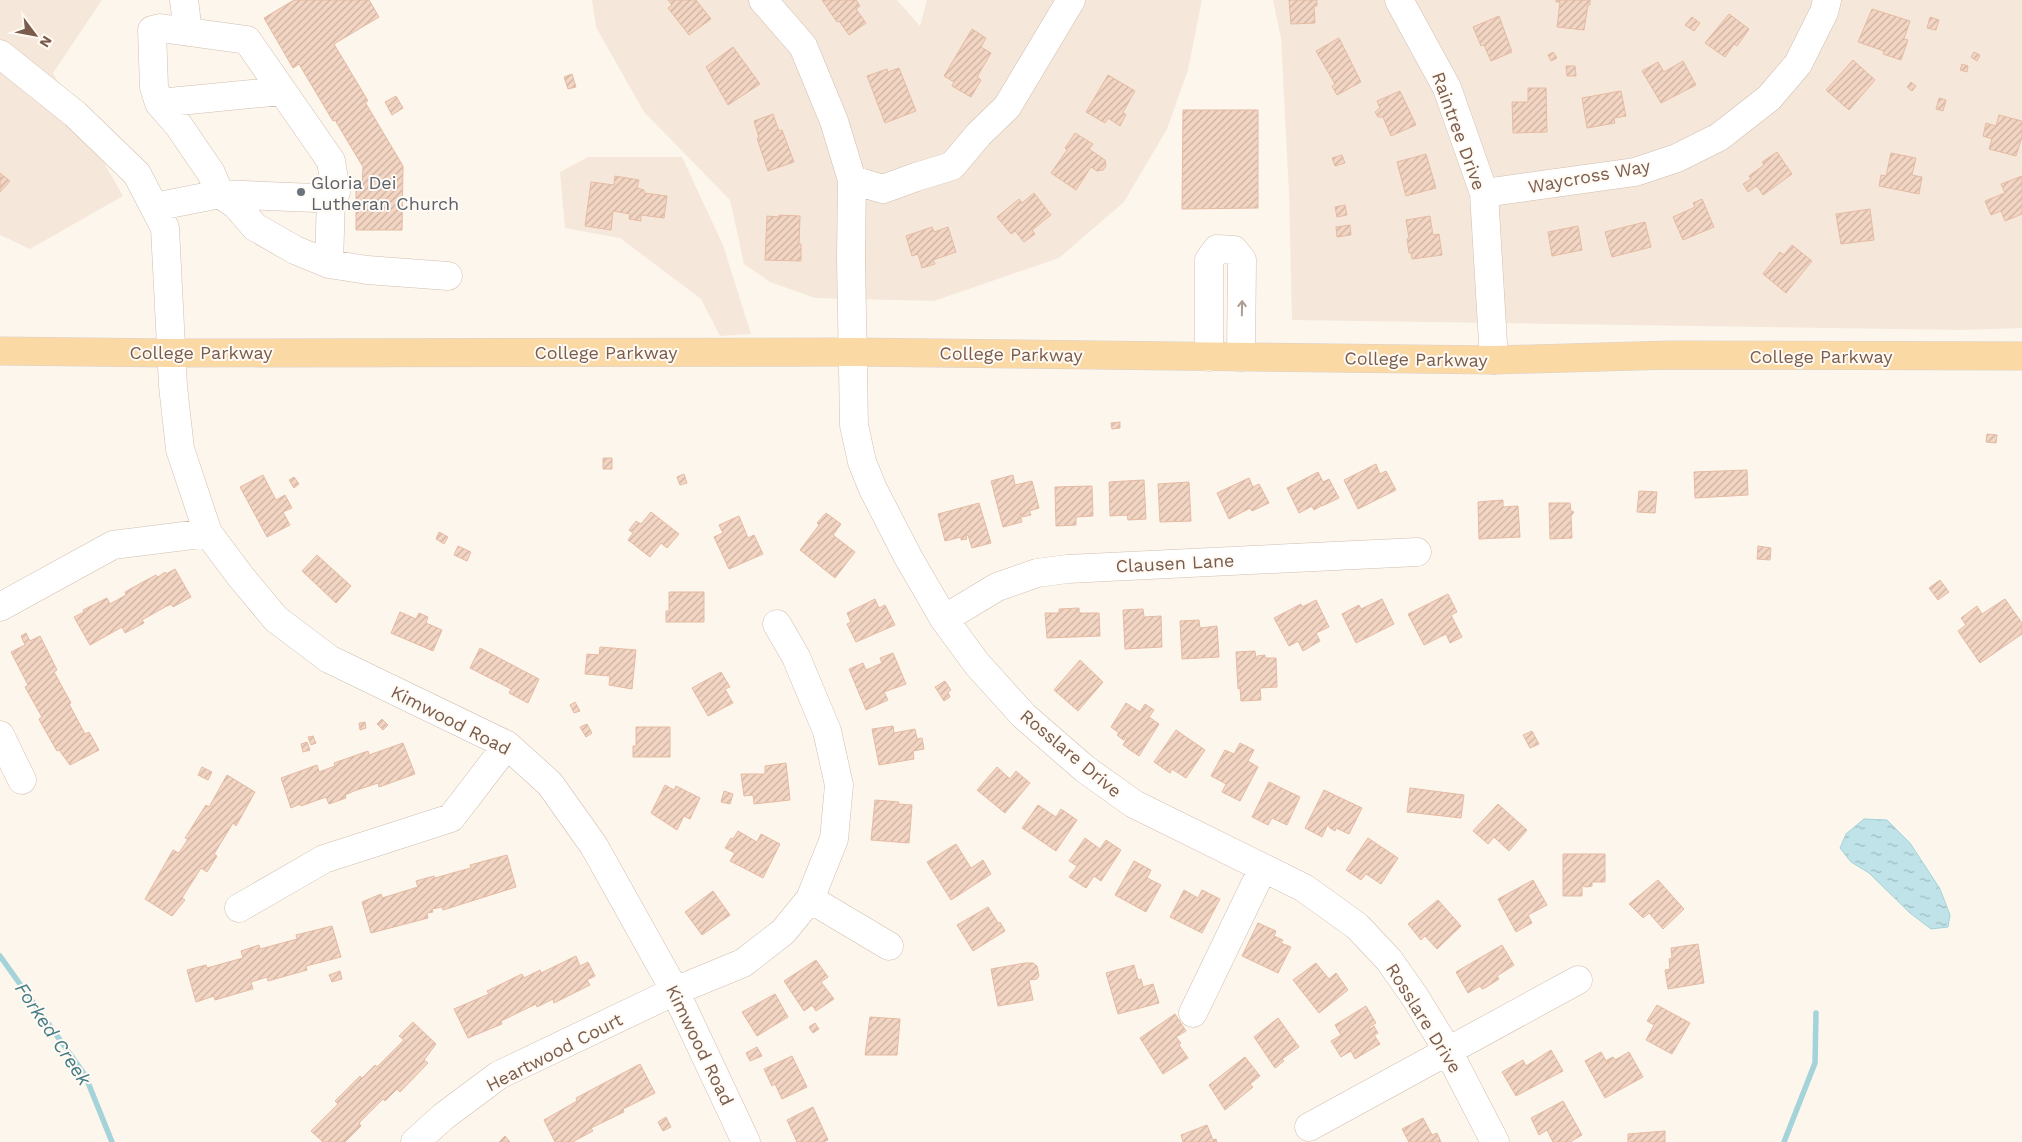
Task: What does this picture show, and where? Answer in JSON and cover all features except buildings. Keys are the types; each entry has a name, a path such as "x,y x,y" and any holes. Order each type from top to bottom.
{"main road":[{"name":"College Parkway","path":"0,351 171,353 853,352 1494,360 1671,356 2022,356"}],"street":[{"path":"184,0 188,32"},
{"name":"Rosslare Drive","path":"763,0 804,46 834,121 852,180 851,258 854,425 862,462 873,489 908,557 944,619 977,664 1024,716 1085,769 1134,804 1304,888 1357,926 1389,960 1415,996 1448,1052 1495,1142"},
{"path":"852,180 882,189 952,166 979,134 1007,107 1071,0"},
{"name":"Raintree Drive","path":"1399,0 1448,88 1484,193 1494,360"},
{"name":"Waycross Way","path":"1484,193 1635,172 1677,158 1719,137 1769,98 1798,64 1824,12 1827,0"},
{"path":"329,264 332,197 336,192 331,161 247,40 160,28 152,30 154,87 159,103 179,126 211,173 220,194 236,205 255,227 295,250 329,264 367,270 448,276"},
{"name":"Kimwood Road","path":"0,54 75,114 137,174 165,228 171,353 180,449 208,533 276,619 329,659 507,746 550,784 594,846 676,991 746,1142"},
{"path":"159,103 282,91"},
{"path":"154,207 220,194 332,197"},
{"path":"1209,357 1209,260 1217,249 1234,250 1242,260 1241,357"},
{"path":"0,606 113,545 208,533"},
{"name":"Clausen Lane","path":"944,619 997,587 1045,572 1067,569 1418,552"},
{"name":"Heartwood Court","path":"415,1142 444,1116 499,1075 676,991 743,962 783,932 810,899 834,839 840,785 826,731 796,656 777,624"},
{"path":"0,736 22,780"},
{"path":"239,908 324,859 451,818 507,746"},
{"path":"1192,1013 1263,868"},
{"path":"810,899 889,946"},
{"path":"1308,1128 1578,980"}],"shaded area":[{"path":"0,0 102,0 53,73 123,196 30,249 0,235"},
{"path":"592,0 897,0 920,26 927,0 1202,0 1188,70 1167,129 1124,202 1059,258 934,301 815,298 770,282 744,264 730,200 644,112 596,27"},
{"path":"1273,0 2022,0 2022,328 1960,330 1292,320 1289,192 1281,39"},
{"path":"588,157 682,157 723,245 751,334 720,336 701,299 620,238 565,228 560,172"}],"water":[{"path":"1864,819 1887,820 1910,843 1940,889 1950,915 1948,927 1931,929 1910,913 1869,873 1851,862 1840,848 1846,834"}],"waterway":[{"name":"Forked Creek","path":"0,956 85,1075 112,1142"},
{"name":"Forked Creek","path":"1784,1142 1815,1063 1816,1013"}],"place":[{"name":"Gloria Dei Lutheran Church","path":"301,192"}]}
